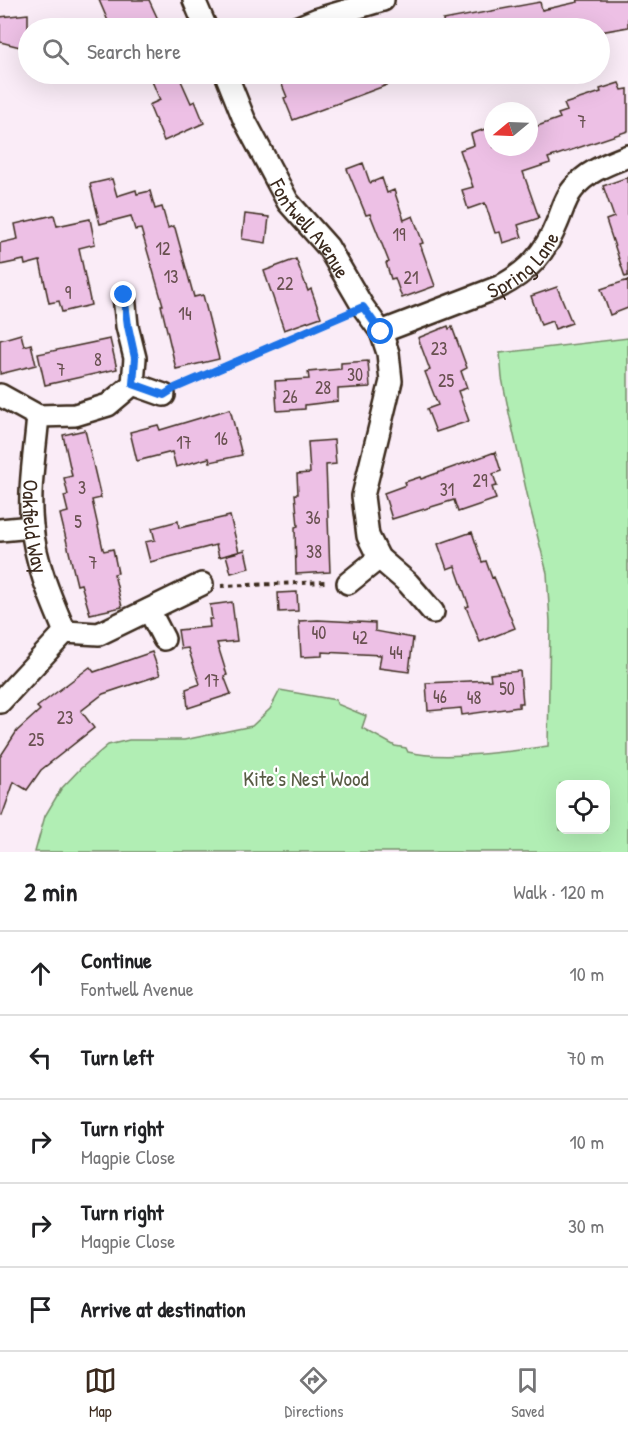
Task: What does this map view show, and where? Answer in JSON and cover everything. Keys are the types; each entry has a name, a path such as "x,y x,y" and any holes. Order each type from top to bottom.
{"street":[{"path":"194,0 202,18"},
{"path":"321,18 383,0"},
{"name":"Fontwell Avenue","path":"230,84 244,119 288,202 328,247 363,307 381,332 388,353 391,381 363,496 368,536 379,558 408,583 433,612"},
{"name":"Spring Lane","path":"381,332 518,278 534,264 555,229 571,191 584,177 628,156"},
{"path":"0,395 38,416 75,415 108,405 133,384 135,358 124,295"},
{"path":"133,384 164,395"},
{"name":"Oakfield Way","path":"38,416 32,493 32,527 46,584 65,632"},
{"path":"0,530 32,527"},
{"path":"348,583 379,558"},
{"path":"0,702 65,632 99,633 202,584"},
{"path":"149,610 164,639"}],"path":[{"path":"164,395 175,388 363,307"},
{"path":"202,584 273,586 348,583"}],"green space":[{"name":"Kite's Nest Wood","path":"628,338 628,852 35,852 45,816 61,789 108,745 129,740 184,740 252,726 270,709 280,690 336,700 337,704 366,716 362,728 395,746 406,748 408,752 458,756 548,746 550,622 547,573 502,378 500,353"}],"building":[{"path":"99,0 149,0 157,18 107,18"},
{"path":"577,0 628,0 628,27 610,30 610,18 454,18 540,2 542,10 578,2"},
{"path":"28,14 28,18 18,18 18,46 0,42 0,17"},
{"path":"619,83 622,90 628,89 628,131 548,158 550,163 523,172 539,218 518,225 522,237 503,243 500,232 495,233 485,203 468,209 462,190 473,187 460,150 474,145 471,134 484,129 484,156 538,156 538,126 560,118 558,114 567,111 564,104 601,92 600,89"},
{"path":"153,84 182,84 191,103 195,101 204,123 164,141 149,105 160,100"},
{"path":"282,84 390,84 293,120 284,98 287,97"},
{"path":"363,163 370,183 382,178 387,193 394,190 404,220 413,216 435,286 402,298 395,278 391,279 386,263 389,262 370,214 366,215 347,169"},
{"path":"628,177 628,276 625,277 606,220 614,217 603,186"},
{"path":"112,179 117,196 136,190 137,194 150,191 155,209 162,207 168,228 173,226 175,228 194,297 203,295 219,359 176,369 161,305 163,305 141,229 135,230 131,216 100,224 90,184"},
{"path":"245,214 269,217 266,243 242,239"},
{"path":"54,215 57,226 90,219 95,244 79,248 91,305 62,312 59,301 49,303 40,261 25,265 24,260 0,265 0,243 18,239 15,224"},
{"path":"296,259 308,291 311,289 321,317 284,330 264,271"},
{"path":"628,280 628,308 610,315 601,289"},
{"path":"557,287 572,323 555,329 552,321 541,325 531,296"},
{"path":"448,326 449,329 452,327 467,368 461,371 467,388 458,391 469,421 436,432 427,409 438,405 425,372 430,370 418,338"},
{"path":"21,334 24,346 31,344 36,365 0,374 0,340"},
{"path":"110,339 117,369 45,385 38,354"},
{"path":"368,361 370,387 338,389 338,401 305,405 305,409 277,411 275,381 309,379 308,372 341,369 341,363"},
{"path":"230,409 242,455 210,462 209,458 176,467 172,452 137,461 130,432 158,425 160,430"},
{"path":"85,430 101,498 92,500 103,549 104,551 113,549 118,573 114,574 122,607 90,614 81,584 77,585 60,514 68,512 64,496 68,495 64,478 72,476 63,435"},
{"path":"334,440 336,464 326,465 330,572 296,574 297,474 310,473 308,442"},
{"path":"495,452 501,471 493,474 497,486 492,487 496,499 458,512 454,500 392,519 384,493 406,485 405,482 420,477 421,479"},
{"path":"230,516 239,552 219,557 216,545 150,562 145,542 155,540 152,528 178,521 179,528"},
{"path":"472,532 482,562 486,561 492,578 494,577 515,628 480,642 466,607 469,606 455,566 447,569 438,544"},
{"path":"245,550 249,568 231,573 226,555"},
{"path":"297,592 298,611 279,612 278,593"},
{"path":"232,602 237,641 217,643 227,675 224,676 231,694 188,708 186,689 200,684 188,648 181,649 178,630 210,627 209,619 212,619 210,605"},
{"path":"299,621 375,623 375,631 413,638 409,672 379,668 381,655 322,652 322,656 301,657"},
{"path":"152,652 160,675 103,694 81,711 94,728 41,770 27,790 14,782 2,816 0,815 0,757 17,731 40,710 37,707 90,667 94,672"},
{"path":"520,671 523,703 519,703 519,707 462,715 461,708 428,711 426,683 491,680 490,674"}],"route":[{"path":"124,295 135,358 133,384 164,395 175,388 363,307 381,332"}]}
